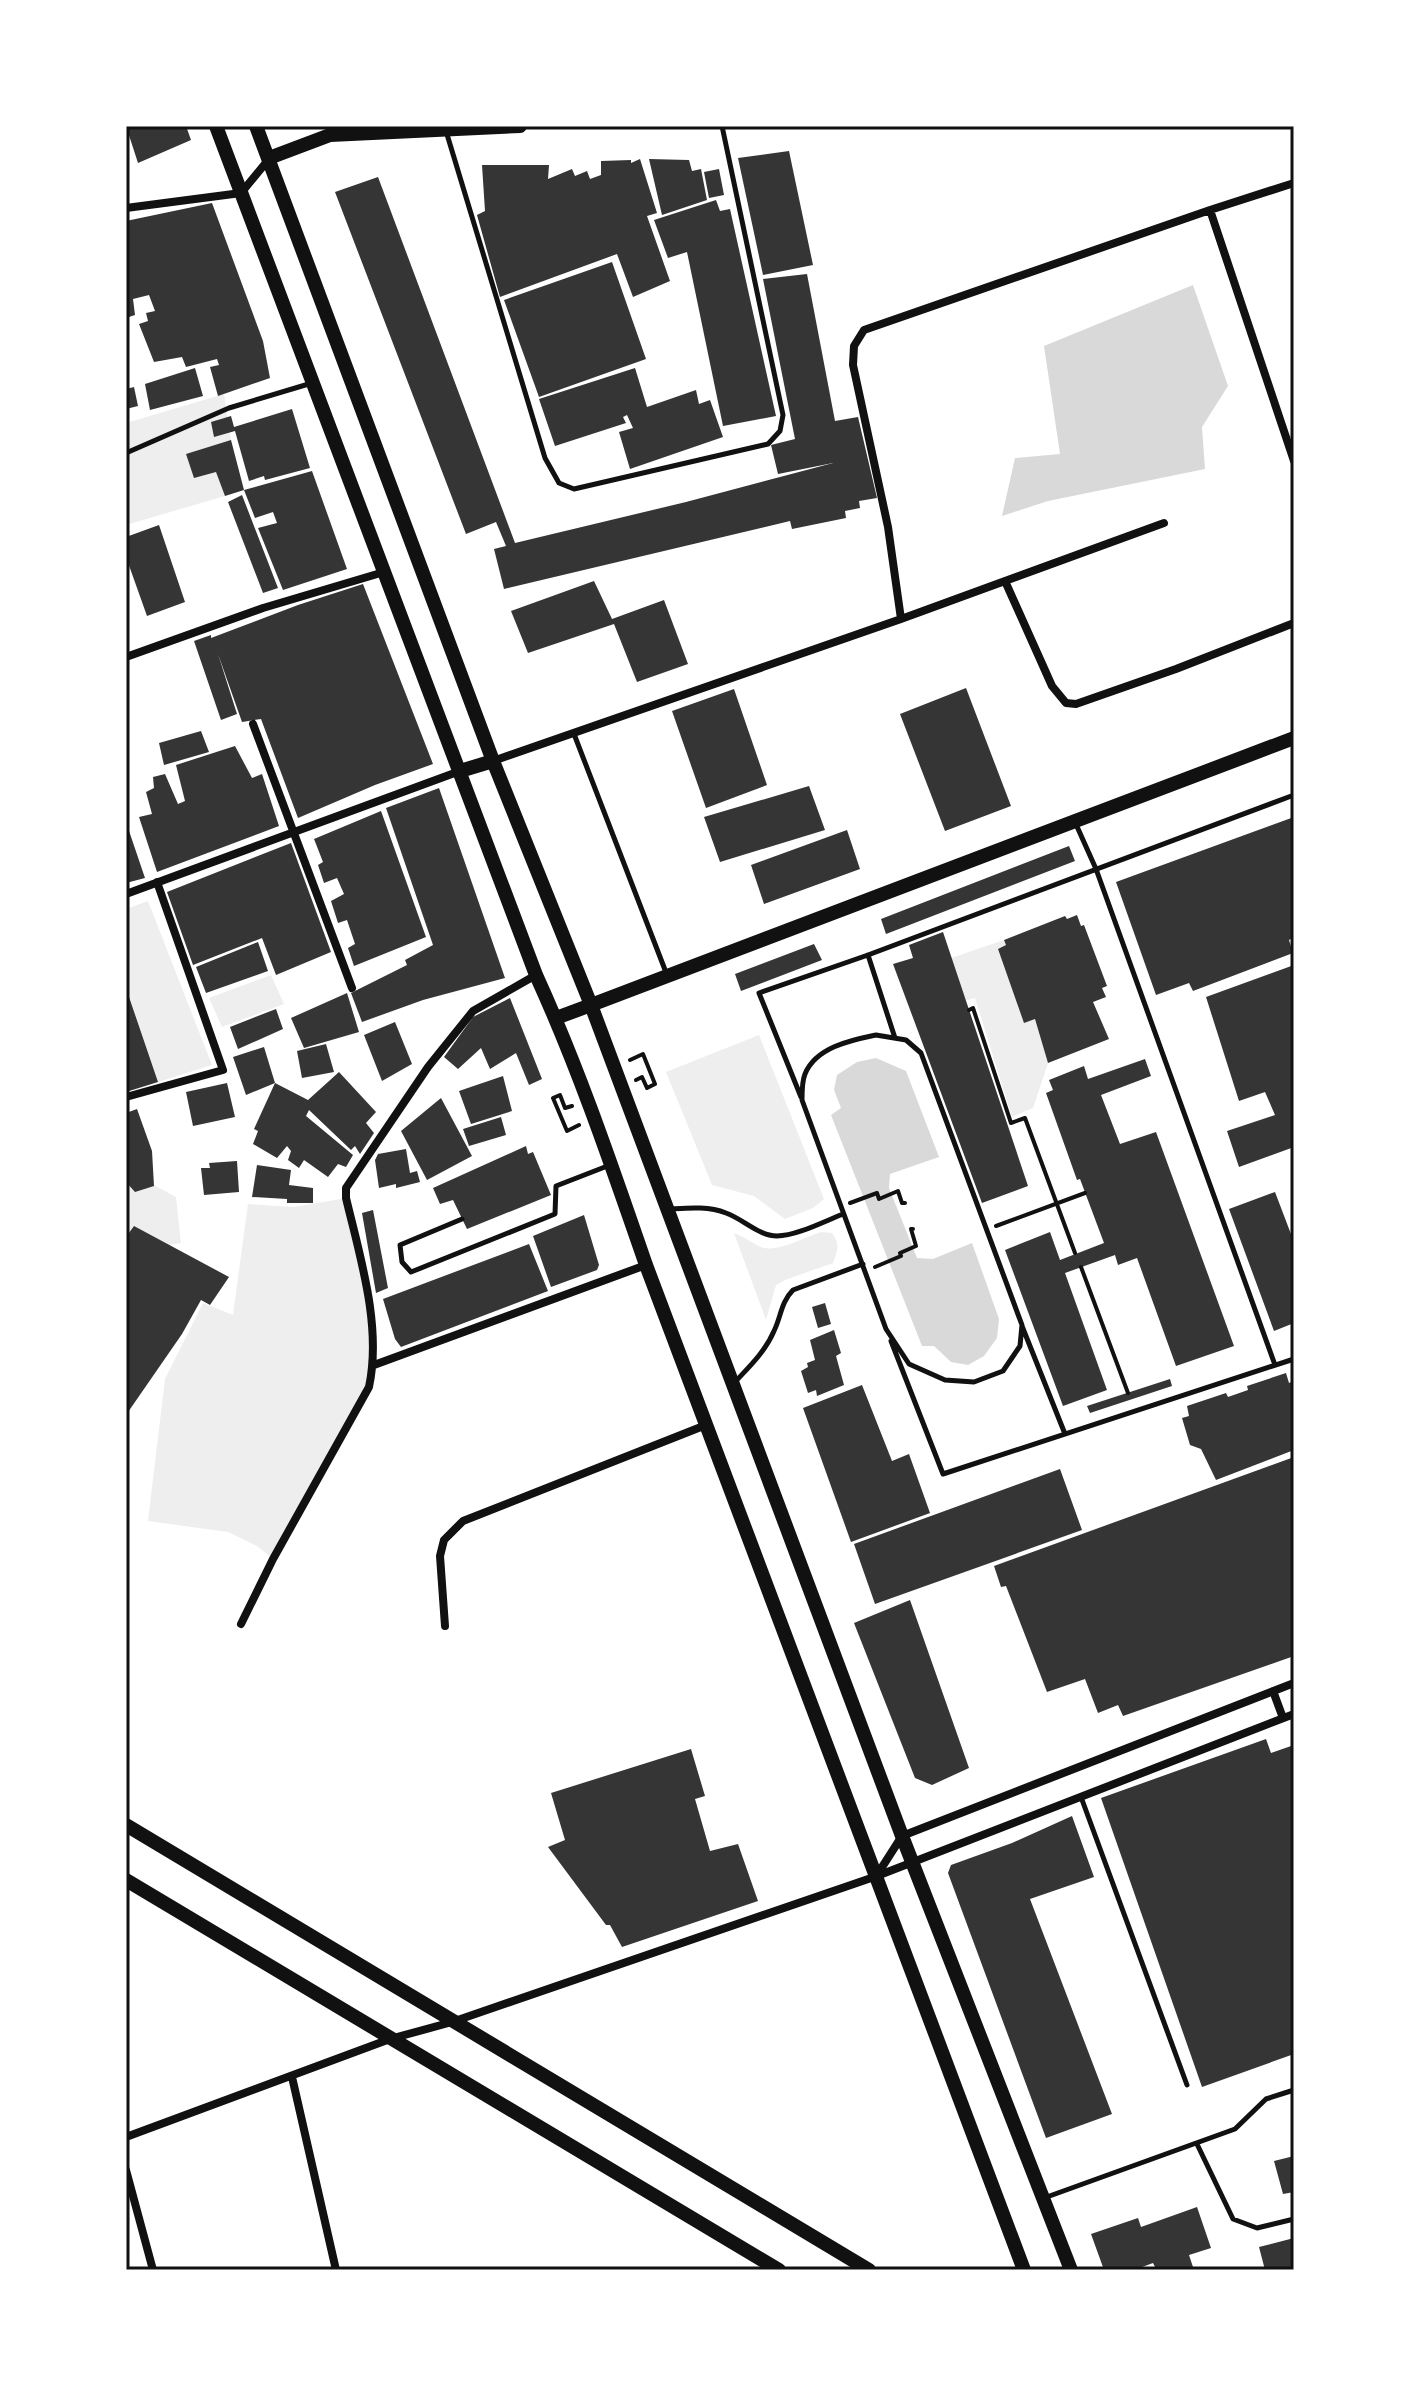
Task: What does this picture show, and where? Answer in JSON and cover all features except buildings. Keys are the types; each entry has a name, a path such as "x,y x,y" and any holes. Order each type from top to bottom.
{"main road":[{"path":"216,126 536,975 556,1018 1024,2270"},
{"path":"256,126 493,761 591,1005 902,1836 1071,2270"},
{"path":"269,158 330,135 520,126"},
{"path":"556,1018 1294,738"},
{"path":"460,771 493,761"},
{"path":"126,1825 869,2270"},
{"path":"126,1880 779,2270"}],"street":[{"path":"126,208 241,193 269,158"},
{"path":"901,619 888,527 853,365 854,346 864,330 1294,183"},
{"path":"1210,210 1294,461"},
{"path":"493,761 901,619 1164,523"},
{"path":"126,662 252,609 384,572"},
{"path":"1005,581 1052,686 1066,703 1076,704 1176,669 1294,623"},
{"path":"253,724 352,988"},
{"path":"126,894 460,771"},
{"path":"126,1097 223,1070 157,882"},
{"path":"241,1624 273,1559 369,1387 374,1365 368,1290 346,1188 428,1067 473,1011 536,975"},
{"path":"374,1365 646,1265"},
{"path":"445,1626 440,1556 444,1540 463,1521 706,1425"},
{"path":"877,1876 902,1836 1294,1683"},
{"path":"1273,1691 1283,1718"},
{"path":"126,2137 390,2039 452,2022 877,1876 1294,1714"},
{"path":"292,2077 336,2270"},
{"path":"126,2170 153,2270"}],"lane":[{"path":"446,128 545,458 559,483 574,489 768,444 780,431 783,415 722,126"},
{"path":"126,453 229,408 313,382"},
{"path":"574,734 667,976"},
{"path":"1294,795 759,993 943,1474 1294,1359"},
{"path":"1074,820 1096,869 1275,1365"},
{"path":"868,955 895,1038"},
{"path":"802,1100 805,1074 817,1058 847,1041 876,1035 895,1038 906,1040 921,1053 1065,1434"},
{"path":"548,1187 611,1165"},
{"path":"462,1219 400,1245 402,1262 411,1272 555,1214 556,1186"},
{"path":"669,1209 699,1207 726,1213 754,1229 775,1236 843,1214"},
{"path":"734,1384 765,1349 775,1331 785,1298 793,1290 863,1264"},
{"path":"886,1329 909,1364 945,1380 974,1382 1003,1371 1020,1346 1022,1325"},
{"path":"1081,1796 1187,2085"},
{"path":"1043,2198 1235,2129 1266,2099 1294,2090"},
{"path":"1197,2144 1233,2219 1257,2228 1294,2219"}],"path":[{"path":"969,1010 973,1008 1011,1123 1025,1118 1075,1253"},
{"path":"642,1077 647,1088 655,1084 643,1054"},
{"path":"565,1108 560,1095 553,1098 567,1131"},
{"path":"855,1201 877,1193 879,1199 898,1191 902,1203 905,1203"},
{"path":"987,1230 1085,1193"},
{"path":"883,1264 916,1246 913,1229"},
{"path":"1081,1267 1128,1393"}],"shaded area":[{"path":"1193,285 1228,386 1202,427 1205,469 1048,501 1002,516 1015,458 1060,454 1044,346"},
{"path":"224,394 231,440 225,496 126,525 126,423"},
{"path":"148,901 212,1065 158,1082 126,986 126,909"},
{"path":"1004,940 1006,945 998,949 1024,1023 1035,1019 1048,1063 1033,1108 1012,1117 975,998 965,1001 951,958"},
{"path":"271,975 284,1004 222,1027 209,998"},
{"path":"759,1035 824,1199 813,1208 785,1219 754,1196 712,1185 666,1072"},
{"path":"876,1058 906,1071 939,1157 890,1174 889,1188 917,1258 933,1259 972,1243 999,1319 997,1338 984,1356 968,1365 951,1362 934,1346 922,1346 831,1115 841,1108 834,1090 837,1075 857,1062"},
{"path":"126,1170 176,1197 181,1243 126,1252"},
{"path":"346,1198 371,1316 373,1340 369,1387 273,1559 257,1546 228,1532 148,1521 165,1379 203,1303 233,1315 248,1204 294,1207"},
{"path":"821,1232 832,1233 836,1240 837,1251 833,1263 776,1285 766,1320 734,1233 761,1247 771,1248"}]}
